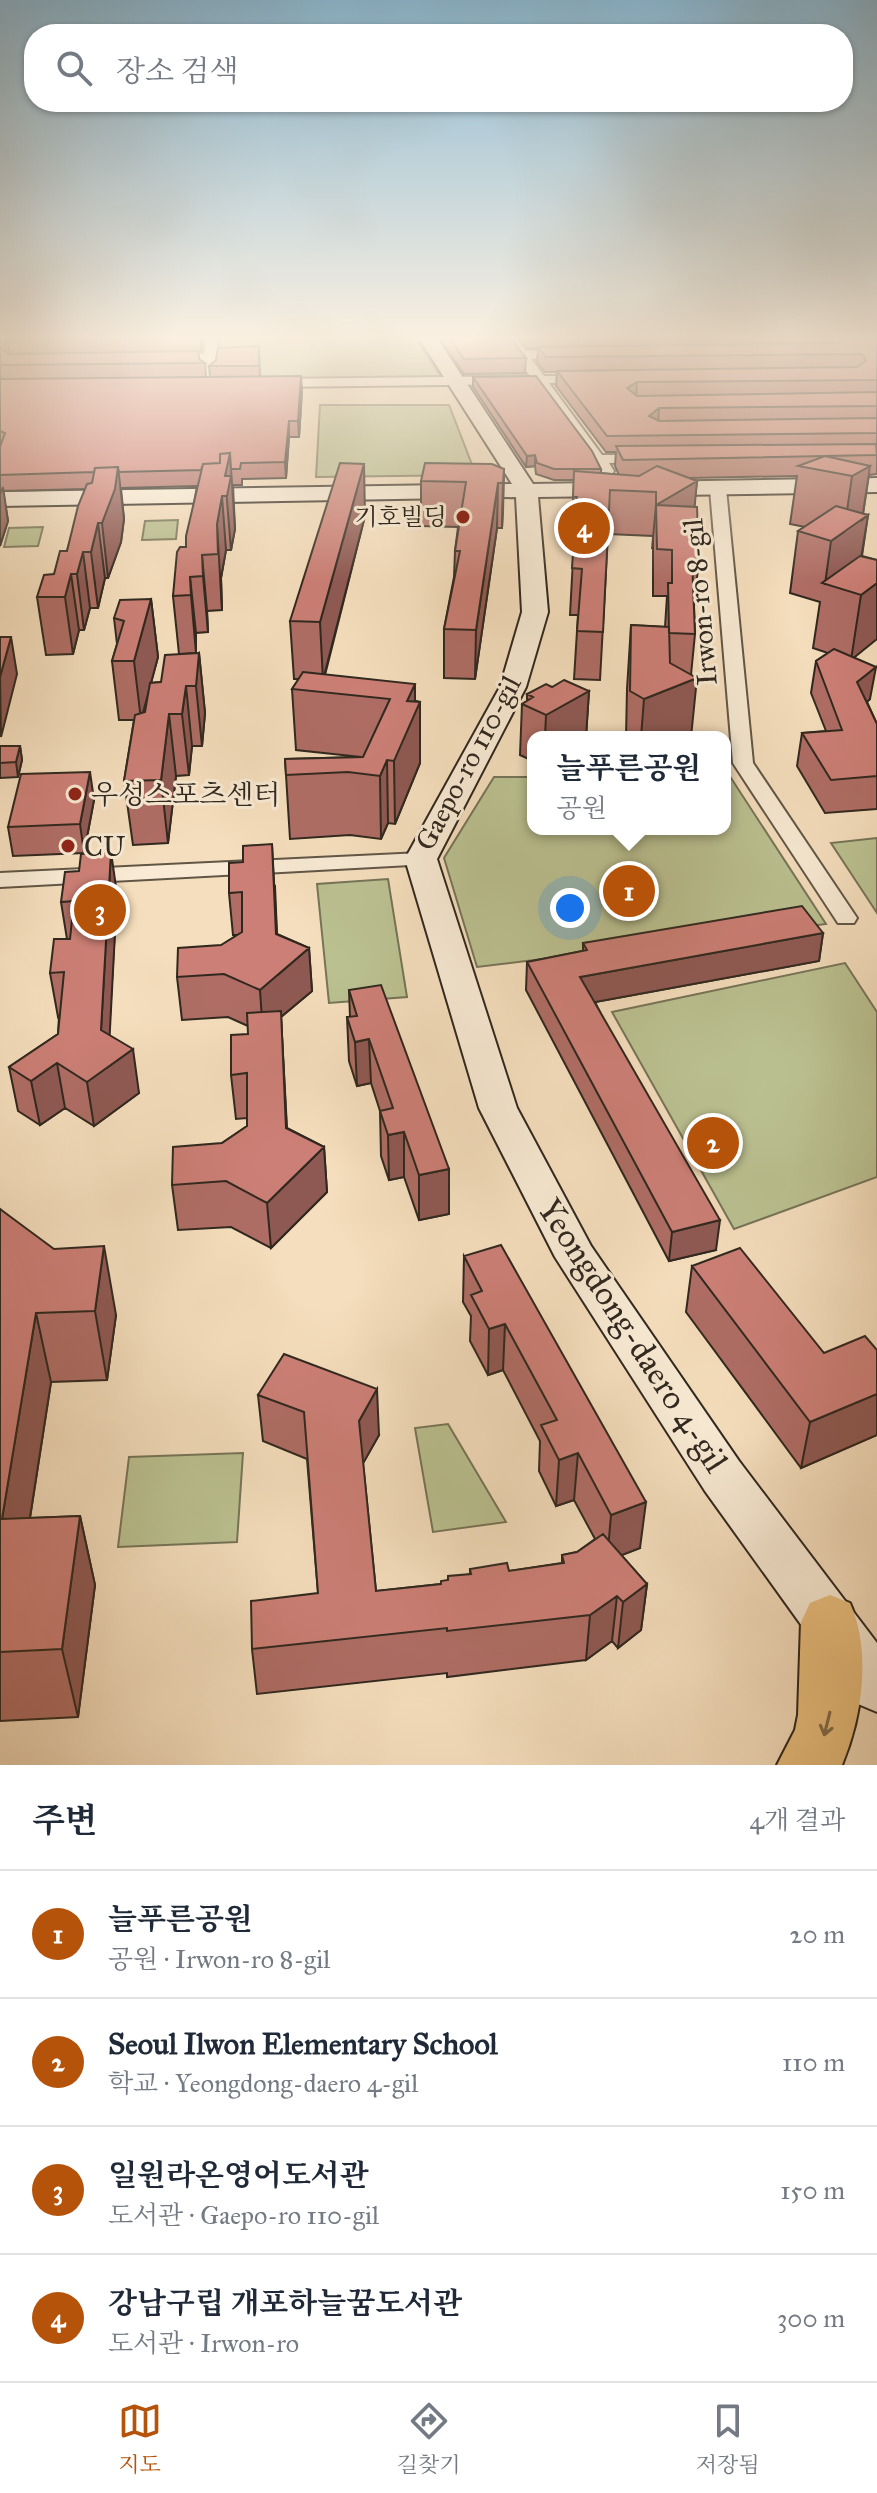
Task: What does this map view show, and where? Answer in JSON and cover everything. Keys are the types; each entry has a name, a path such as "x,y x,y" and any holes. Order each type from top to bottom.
{"main road":[{"path":"808,1765 820,1750 830,1709 830,1622"}],"street":[{"path":"477,417 527,491"},
{"path":"570,417 601,459 616,490"},
{"path":"601,459 656,459"},
{"path":"0,499 877,485"},
{"name":"Irwon-ro 8-gil","path":"718,489 743,763 846,918"},
{"name":"Gaepo-ro 110-gil","path":"0,880 421,859 513,687 534,619 527,491"},
{"name":"Yeongdong-daero 4-gil","path":"421,859 498,1108 576,1257 722,1476 877,1686"}],"green space":[{"path":"319,417 454,417 476,475 316,477"},
{"path":"178,520 176,539 142,540 145,521"},
{"path":"43,527 38,546 4,547 9,528"},
{"path":"494,777 527,777 527,835 731,835 731,778 826,924 477,967 444,858"},
{"path":"877,838 877,913 831,843"},
{"path":"388,879 407,997 329,1003 317,884"},
{"path":"845,963 877,1012 877,1177 734,1229 612,1012"},
{"path":"448,1424 506,1522 433,1532 415,1428"},
{"path":"243,1453 237,1542 118,1547 129,1457"}],"building":[{"path":"0,417 298,417 298,421 289,421 285,462 241,463 240,469 231,469 230,453 220,454 220,463 203,464 201,470 119,472 118,467 95,468 94,472 0,475 0,447 5,433 0,431"},
{"path":"501,417 567,417 592,451 601,469 554,469 537,463 535,455 527,456"},
{"path":"593,417 652,417 659,421 877,418 877,433 607,436"},
{"path":"876,444 877,455 623,460 616,446"},
{"path":"230,453 225,476 231,476 227,496 222,496 217,524 218,554 202,555 203,576 190,577 191,595 173,596 177,552 180,547 186,547 203,464 220,463 220,454"},
{"path":"825,456 870,466 852,476 798,466"},
{"path":"340,463 364,464 320,622 290,621"},
{"path":"425,463 492,464 504,469 503,483 498,483 476,630 444,629 460,551 455,551 466,482 421,481"},
{"path":"657,466 697,481 656,505 656,492 610,490 603,632 577,631 582,569 572,568 577,497 573,497 574,471 639,476"},
{"path":"118,467 115,489 102,523 98,523 91,552 83,552 77,574 71,574 65,597 37,597 44,575 54,574 60,551 67,551 78,506 87,484 92,483 95,468"},
{"path":"656,505 697,507 699,559 692,559 695,634 669,633 668,583 672,583 672,550 657,549"},
{"path":"836,506 868,515 831,541 798,531"},
{"path":"860,556 877,560 877,583 861,595 822,583"},
{"path":"151,599 134,661 112,661 124,621 114,618 120,600"},
{"path":"631,625 669,627 670,663 697,678 644,699 630,691"},
{"path":"0,637 11,637 0,677"},
{"path":"834,649 876,667 857,682 877,724 877,776 831,780 802,733 842,730 816,661"},
{"path":"199,653 196,686 186,686 182,714 169,714 161,780 124,781 135,715 145,712 150,683 161,682 165,655"},
{"path":"303,672 415,684 407,701 420,702 394,761 387,760 380,776 348,772 286,775 285,759 363,757 390,699 292,689"},
{"path":"564,680 589,691 546,715 522,704 533,697 527,694 546,684 552,687"},
{"path":"0,746 20,746 16,762 0,763"},
{"path":"90,772 80,824 8,827 21,774"},
{"path":"272,844 276,934 309,948 260,990 224,974 177,977 178,948 221,945 242,932 242,892 229,893 229,863 243,862 243,846"},
{"path":"111,852 101,1030 133,1049 87,1082 57,1063 31,1081 9,1067 58,1034 64,972 50,973 54,939 70,939 74,901 61,902 65,872 79,871 81,854"},
{"path":"802,906 823,933 580,977 720,1220 672,1232 527,962 587,950 583,943"},
{"path":"381,985 449,1169 419,1175 404,1132 388,1135 380,1111 393,1108 369,1039 355,1042 347,1017 357,1016 349,990"},
{"path":"281,1011 286,1128 324,1147 267,1203 226,1181 172,1185 173,1147 222,1143 247,1126 247,1073 231,1075 231,1035 248,1034 247,1013"},
{"path":"0,1209 54,1249 104,1246 95,1311 36,1313 2,1519 80,1516 62,1649 0,1652"},
{"path":"501,1245 646,1502 611,1515 578,1453 559,1460 541,1425 557,1420 505,1324 489,1329 471,1295 482,1291 464,1256"},
{"path":"740,1248 824,1353 865,1336 877,1350 877,1394 810,1422 692,1266"},
{"path":"284,1354 377,1389 359,1421 376,1591 441,1584 441,1581 448,1580 448,1576 471,1574 470,1569 507,1563 509,1571 564,1563 562,1555 577,1552 603,1534 647,1584 623,1602 617,1596 590,1615 252,1649 251,1601 318,1593 304,1412 258,1395"}],"place":[{"name":"기호빌딩","path":"463,517"},
{"name":"강남구립 개포하늘꿈도서관","path":"584,528"},
{"name":"우성스포츠센터","path":"75,794"},
{"name":"CU","path":"68,846"},
{"name":"늘푸른공원","path":"629,891"},
{"name":"일원라온영어도서관","path":"100,910"},
{"name":"Seoul Ilwon Elementary School","path":"713,1143"}]}
